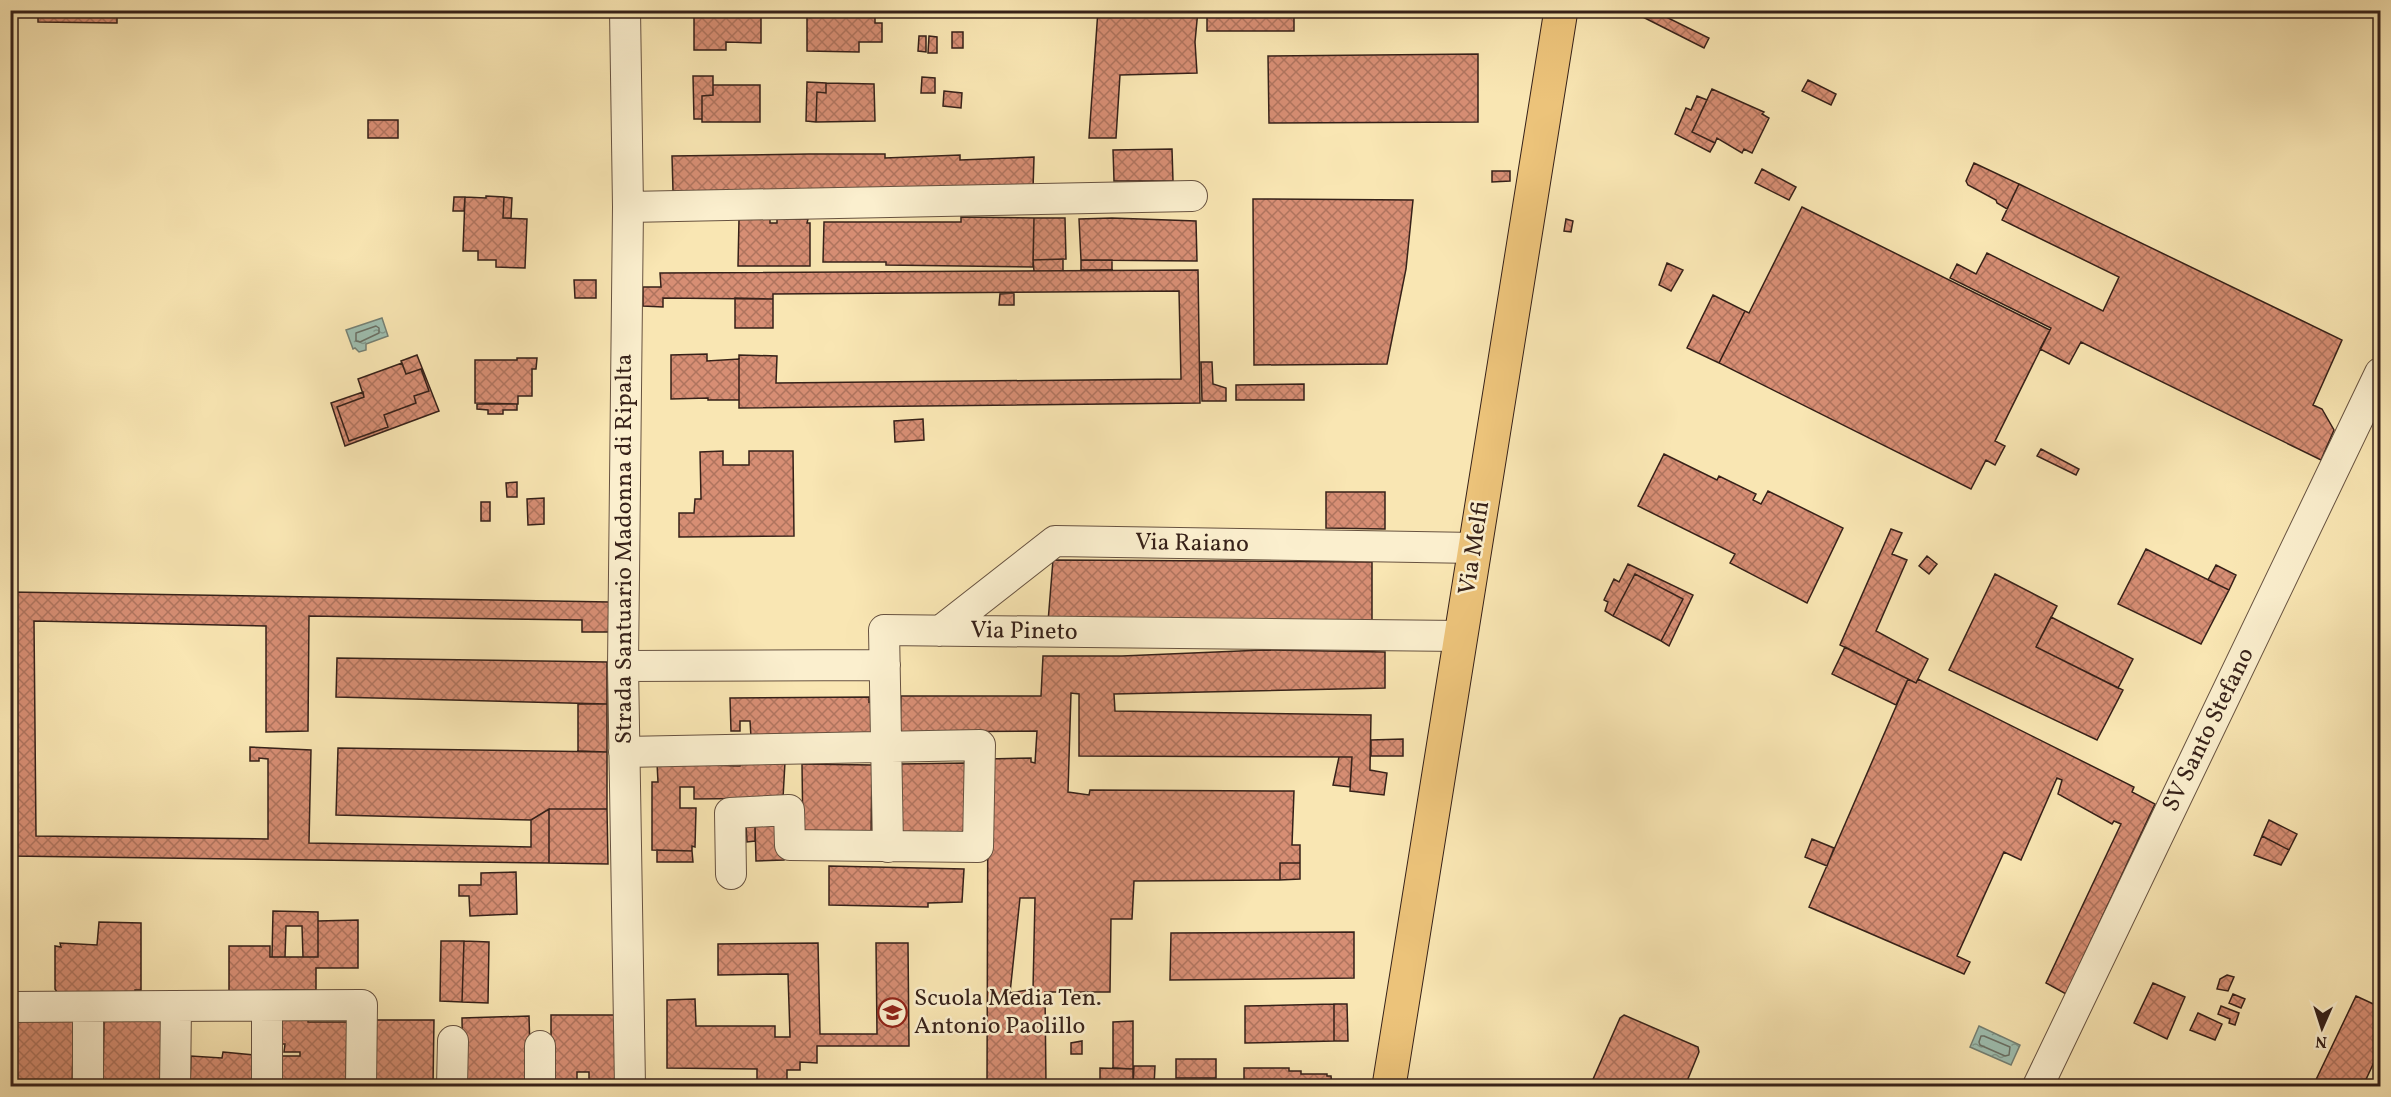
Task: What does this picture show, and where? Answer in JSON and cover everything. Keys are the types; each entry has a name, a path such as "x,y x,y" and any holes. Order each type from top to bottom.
{"main road":[{"name":"Via Melfi","path":"1389,1086 1561,10"}],"street":[{"name":"Strada Santuario Madonna di Ripalta","path":"626,10 628,207 623,666 630,1086"},
{"path":"628,207 1192,196"},
{"name":"SV Santo Stefano","path":"2038,1086 2380,373"},
{"name":"Via Raiano","path":"940,631 1055,542 1475,548"},
{"name":"Via Pineto","path":"885,665 884,630 1461,636"},
{"path":"623,666 885,665 888,847"},
{"path":"624,752 980,745 978,847 790,845 789,810 730,813 731,874"},
{"path":"267,1005 267,1086"},
{"path":"10,1008 362,1005 361,1086"},
{"path":"175,1086 176,1006"},
{"path":"88,1007 88,1086"},
{"path":"452,1086 453,1041"},
{"path":"540,1046 540,1086"}],"water":[{"path":"382,318 388,336 366,344 366,350 359,352 353,349 346,330"},
{"path":"1979,1026 2020,1045 2011,1065 1970,1047"}],"building":[{"path":"38,10 117,10 117,23 38,22"},
{"path":"354,10 411,10 411,12"},
{"path":"411,10 484,10 484,14 411,12"},
{"path":"694,10 761,10 761,43 726,42 726,50 694,50"},
{"path":"807,10 875,10 875,23 882,23 882,42 859,42 859,52 807,51"},
{"path":"1098,10 1198,10 1195,42 1197,73 1120,75 1116,138 1089,138"},
{"path":"1207,10 1294,10 1294,31 1207,31"},
{"path":"1385,10 1478,10 1478,12 1385,13"},
{"path":"1629,10 1652,10 1709,38 1704,48"},
{"path":"952,32 963,32 963,48 952,48"},
{"path":"919,36 926,36 926,52 918,51"},
{"path":"929,36 937,37 937,53 928,53"},
{"path":"1478,54 1478,122 1269,123 1268,56"},
{"path":"693,76 713,76 713,95 702,96 702,119 694,119"},
{"path":"922,77 935,78 935,93 921,93"},
{"path":"1808,80 1836,94 1831,105 1802,91"},
{"path":"807,82 826,83 826,93 817,92 816,122 806,121"},
{"path":"826,83 874,84 875,121 816,122 817,92 826,93"},
{"path":"713,85 760,85 760,122 702,122 702,96 713,95"},
{"path":"1712,89 1764,112 1762,114 1769,118 1752,153 1744,149 1742,153 1717,138 1715,143 1692,132"},
{"path":"944,91 962,93 961,108 943,106"},
{"path":"1697,96 1707,100 1692,132 1715,143 1710,152 1675,134 1686,108 1691,110"},
{"path":"368,120 398,120 398,138 368,138"},
{"path":"1172,149 1173,181 1114,181 1113,150"},
{"path":"885,154 885,158 960,155 960,160 1034,157 1033,189 673,191 672,156"},
{"path":"1974,163 2019,184 2007,209 1996,200 1968,185 1966,181"},
{"path":"1762,169 1796,187 1789,200 1755,183"},
{"path":"1492,171 1510,171 1510,181 1492,182"},
{"path":"2019,184 2342,340 2313,405 2322,409 2334,430 2321,460 2081,342 2069,364 2040,349 2051,328 1950,278 1957,264 1976,274 1987,253 2103,311 2119,277 2002,220"},
{"path":"486,196 504,197 503,218 527,219 525,268 496,267 496,260 478,260 478,251 463,251 465,197 486,198"},
{"path":"454,197 465,197 464,211 453,211"},
{"path":"504,197 512,198 511,218 503,218"},
{"path":"1253,199 1413,200 1406,269 1387,364 1254,365"},
{"path":"1802,207 2050,330 1995,441 2005,446 1995,465 1986,460 1971,489 1719,363 1745,311 1749,313"},
{"path":"961,217 1034,218 1033,267 823,262 824,222 961,222"},
{"path":"1034,218 1065,218 1066,259 1033,260"},
{"path":"739,219 770,219 770,223 777,223 777,219 808,219 807,223 810,223 810,266 738,266"},
{"path":"1079,219 1196,221 1197,261 1081,260"},
{"path":"1566,219 1573,221 1571,232 1564,231"},
{"path":"1063,259 1063,271 1034,271 1033,260"},
{"path":"1081,260 1112,260 1112,270 1081,270"},
{"path":"1667,263 1683,270 1671,291 1659,285"},
{"path":"1198,270 1200,403 739,408 739,355 777,356 776,383 1181,379 1179,291 773,294 773,299 663,298 663,307 643,306 643,287 661,287 660,273"},
{"path":"574,280 596,280 596,298 575,298"},
{"path":"1014,293 1014,305 999,305 1000,294"},
{"path":"1713,295 1745,311 1719,363 1687,348"},
{"path":"735,298 773,299 773,328 735,328"},
{"path":"707,354 707,361 739,359 739,400 671,399 671,355"},
{"path":"417,355 439,411 345,446 331,403 363,392 364,397 337,407 349,441 388,427 384,415 416,403 414,396 429,391 421,369 406,374 401,361"},
{"path":"517,358 537,358 536,369 532,369 532,396 518,396 518,404 475,403 475,360 517,360"},
{"path":"1201,362 1212,362 1213,384 1226,388 1226,401 1202,401"},
{"path":"402,363 406,374 421,369 429,391 414,396 416,403 384,415 388,427 349,441 337,407 364,397 358,379"},
{"path":"1304,384 1304,400 1236,400 1236,385"},
{"path":"477,404 517,404 517,410 503,410 503,414 488,414 488,410 477,409"},
{"path":"923,419 924,440 895,442 894,421"},
{"path":"2041,449 2079,469 2076,475 2037,456"},
{"path":"723,451 723,465 749,465 749,451 793,451 794,536 679,537 679,513 694,513 695,499 701,499 700,452"},
{"path":"1664,454 1717,480 1719,476 1756,494 1753,500 1761,504 1768,491 1843,528 1807,603 1730,563 1735,554 1638,506"},
{"path":"517,482 517,497 507,497 506,483"},
{"path":"1326,492 1385,492 1385,529 1326,528"},
{"path":"544,498 544,524 528,525 527,499"},
{"path":"481,502 490,502 490,521 481,521"},
{"path":"1891,529 1902,533 1892,554 1907,560 1876,631 1928,659 1916,683 1840,645"},
{"path":"2146,549 2229,590 2201,644 2118,604"},
{"path":"1927,556 1937,564 1929,574 1919,566"},
{"path":"1053,560 1372,562 1372,622 1048,622"},
{"path":"1628,564 1693,595 1669,646 1661,641 1683,599 1635,574 1613,616 1605,611 1608,602 1604,600 1614,579 1619,582"},
{"path":"2216,565 2236,575 2229,590 2208,580"},
{"path":"1635,574 1683,599 1661,641 1613,616"},
{"path":"1995,574 2057,606 2036,647 2123,690 2097,740 1949,670"},
{"path":"10,592 609,602 609,632 582,632 582,620 309,616 308,731 266,732 266,626 34,621 36,836 268,839 268,759 259,758 259,761 250,761 250,747 311,750 309,843 531,847 531,820 549,809 549,863 10,856"},
{"path":"2051,617 2133,659 2118,688 2036,647"},
{"path":"1845,647 1908,679 1896,705 1832,674"},
{"path":"1263,650 1385,652 1385,688 1114,694 1115,711 1371,715 1370,770 1387,773 1384,795 1350,791 1352,757 1079,756 1079,694 1071,693 1068,792 1089,795 1090,790 1294,791 1292,845 1300,845 1300,863 1280,863 1280,880 1134,881 1132,919 1111,919 1110,992 1045,992 1046,1085 987,1086 988,759 1031,758 1031,762 1035,763 1037,731 900,732 901,696 1041,696 1043,656 1122,656","holes":["1020,898 1035,898 1033,989 1010,993"]},
{"path":"337,658 607,662 607,704 336,697"},
{"path":"1908,679 1916,683 1918,679 2134,787 2132,792 2155,804 2066,994 2046,983 2121,824 2114,821 2112,824 2058,794 2062,780 2057,778 2021,860 2004,852 1957,956 1970,962 1964,974 1809,907"},
{"path":"869,697 869,702 872,701 872,734 751,737 750,721 740,721 740,731 731,731 730,698"},
{"path":"578,704 607,704 607,752 578,751"},
{"path":"1403,739 1403,756 1371,756 1371,740"},
{"path":"338,748 607,752 607,809 549,809 531,820 336,815"},
{"path":"1339,757 1352,757 1350,787 1333,785"},
{"path":"741,761 785,762 783,798 694,799 694,787 680,787 680,808 696,808 695,847 692,846 692,851 652,850 652,782 658,782 657,763 740,766"},
{"path":"965,763 966,838 898,838 900,764"},
{"path":"802,764 872,765 871,838 803,839"},
{"path":"549,809 607,809 608,864 549,863"},
{"path":"2269,820 2297,834 2289,850 2262,836"},
{"path":"746,825 755,825 755,841 747,842"},
{"path":"755,825 783,825 784,860 756,861"},
{"path":"2262,836 2289,850 2281,865 2254,855"},
{"path":"1812,839 1834,848 1827,866 1805,857"},
{"path":"657,850 692,851 693,862 657,862"},
{"path":"1280,863 1300,863 1300,879 1280,880"},
{"path":"829,866 964,869 962,902 928,903 928,907 829,905"},
{"path":"516,872 517,914 470,916 469,896 459,896 459,885 481,885 481,873"},
{"path":"273,911 318,912 318,957 303,957 302,926 286,926 285,957 272,957"},
{"path":"358,920 358,968 316,968 316,990 273,990 273,994 229,994 229,946 270,946 270,957 318,957 318,921"},
{"path":"99,922 141,923 141,990 135,990 135,994 57,992 55,989 55,946 61,947 60,943 97,945"},
{"path":"1354,932 1354,978 1170,980 1171,933"},
{"path":"441,941 464,941 462,1002 440,1001"},
{"path":"464,941 489,942 488,1003 462,1002"},
{"name":"Scuola Media Ten. Antonio Paolillo","path":"818,943 820,1034 877,1034 876,943 908,943 909,1046 817,1046 817,1063 800,1062 800,1070 787,1070 787,1086 757,1083 757,1069 667,1068 667,1000 695,999 696,1026 775,1026 775,1037 790,1037 788,974 718,975 718,944"},
{"path":"2227,975 2234,977 2228,991 2217,989 2220,979"},
{"path":"2153,983 2185,997 2167,1039 2134,1023"},
{"path":"2233,994 2245,999 2241,1008 2229,1003"},
{"path":"2356,996 2380,1007 2380,1049 2363,1086 2313,1086"},
{"path":"1334,1004 1347,1004 1348,1041 1334,1041"},
{"path":"1334,1004 1334,1041 1245,1043 1245,1006"},
{"path":"2221,1006 2239,1013 2235,1025 2229,1023 2230,1019 2218,1014"},
{"path":"2198,1013 2222,1024 2215,1040 2190,1030"},
{"path":"551,1015 616,1015 616,1086 589,1086 589,1072 577,1072 577,1086 551,1086"},
{"path":"1624,1015 1698,1047 1699,1052 1685,1086 1590,1086 1620,1018"},
{"path":"529,1016 531,1086 463,1086 462,1018"},
{"path":"17,1018 75,1018 76,1049 73,1050 72,1086 13,1086 13,1051 17,1051"},
{"path":"282,1018 308,1019 308,1022 347,1022 346,1086 283,1086 283,1082 280,1082 281,1056 300,1056 300,1052 284,1052"},
{"path":"104,1020 166,1021 165,1086 103,1086"},
{"path":"371,1020 434,1020 433,1086 370,1086"},
{"path":"1133,1021 1133,1069 1113,1068 1113,1022"},
{"path":"1082,1041 1082,1054 1071,1054 1071,1043"},
{"path":"223,1052 254,1055 254,1086 190,1086 191,1056 222,1058"},
{"path":"1176,1059 1216,1059 1216,1078 1176,1078"},
{"path":"1134,1066 1155,1066 1154,1086 1133,1086"},
{"path":"1100,1068 1133,1069 1133,1086 1100,1086"},
{"path":"1244,1068 1289,1068 1289,1071 1301,1071 1301,1074 1327,1074 1331,1076 1332,1086 1244,1086"},
{"path":"770,1083 770,1086 750,1086 750,1084"}],"place":[{"name":"Scuola Media Ten. Antonio Paolillo","path":"893,1013"}]}
